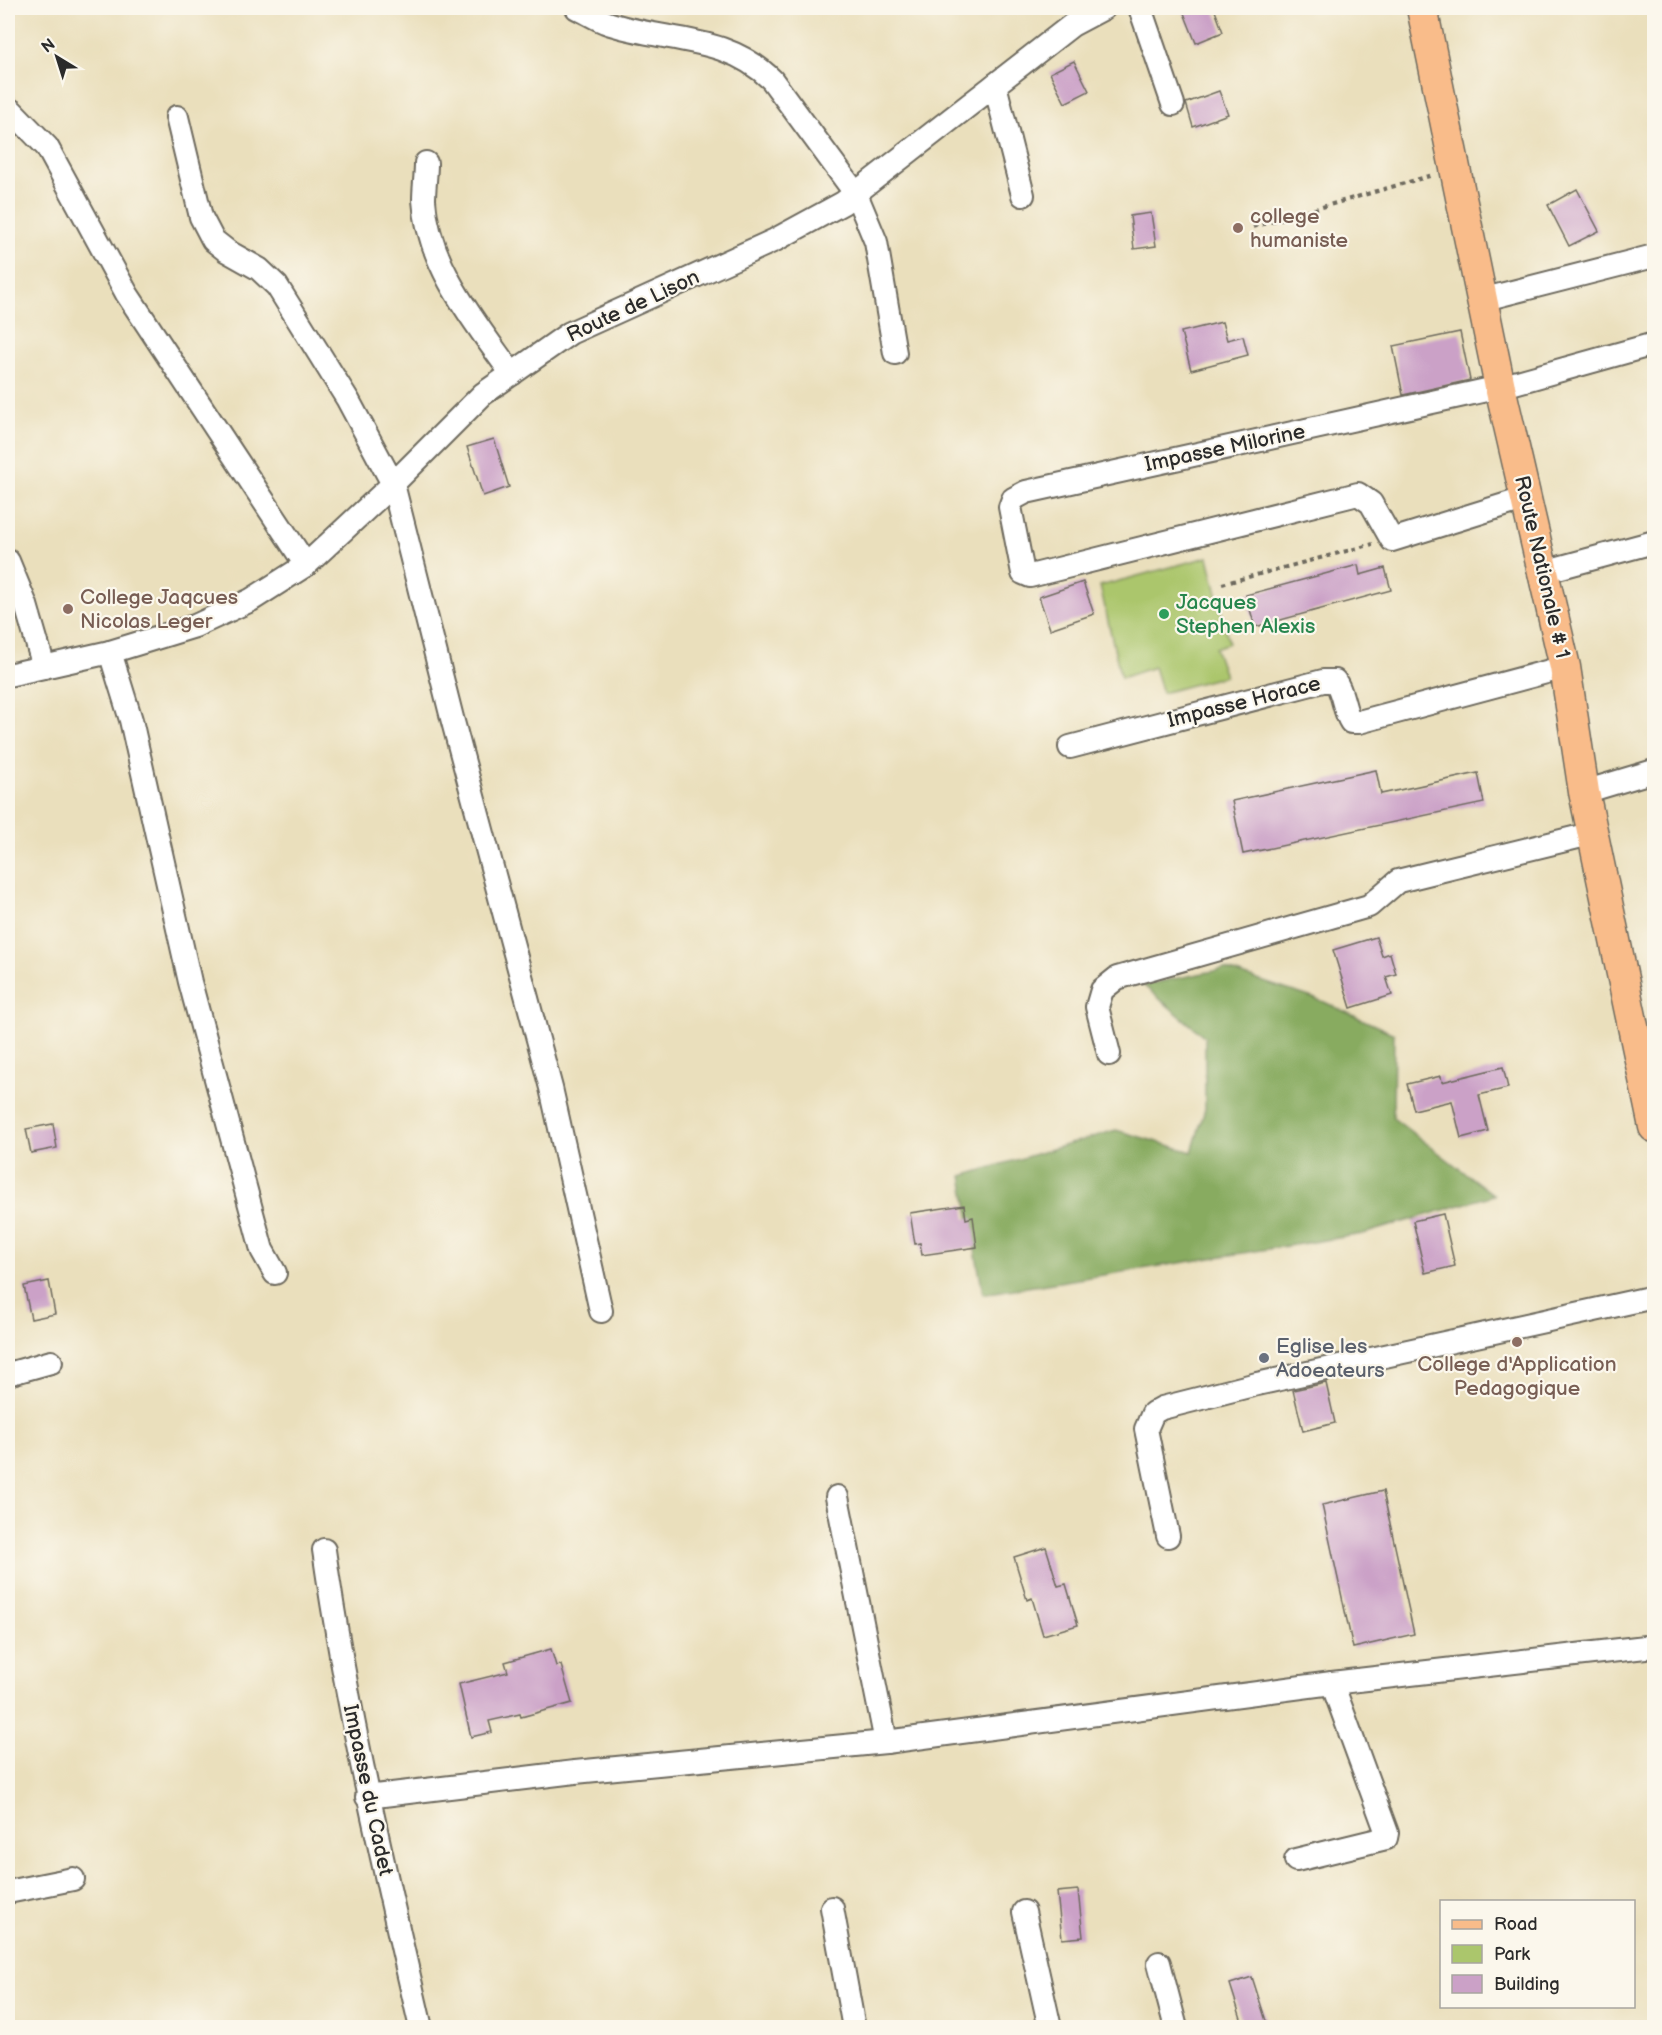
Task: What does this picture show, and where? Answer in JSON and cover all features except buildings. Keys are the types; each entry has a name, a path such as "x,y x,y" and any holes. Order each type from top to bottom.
{"main road":[{"name":"Route Nationale # 1","path":"1422,8 1481,300 1565,667 1584,792 1654,1127"}],"street":[{"path":"577,8 605,22 720,47 756,64 778,88 856,194 876,242 895,353"},
{"name":"Route de Lison","path":"8,675 110,652 195,626 251,600 306,565 393,484 483,394 570,333 775,240 856,194 1072,25 1104,8"},
{"path":"1140,8 1173,104"},
{"path":"994,85 1023,195"},
{"path":"12,111 47,147 127,294 306,565"},
{"path":"177,117 201,217 213,240 227,251 260,269 277,286 348,400 393,484 452,718 551,1088 602,1311"},
{"path":"426,163 424,201 436,253 462,304 512,374"},
{"path":"1481,300 1654,256"},
{"path":"1500,387 1654,344"},
{"name":"Impasse Milorine","path":"1392,540 1371,503 1358,494 1030,576 1023,573 1010,507 1014,499 1026,492 1500,387"},
{"path":"1392,540 1527,498"},
{"path":"1543,572 1654,542"},
{"path":"8,561 26,605 44,667"},
{"path":"110,652 131,720 190,982 262,1250 275,1273"},
{"name":"Impasse Horace","path":"1070,747 1323,681 1335,681 1340,687 1348,717 1351,722 1359,722 1565,667"},
{"path":"1584,792 1654,771"},
{"path":"1109,1054 1098,1007 1102,990 1117,978 1369,906 1398,881 1594,834"},
{"path":"1168,1536 1146,1429 1153,1413 1162,1408 1257,1384 1654,1297"},
{"path":"8,1374 51,1362"},
{"path":"837,1497 886,1742"},
{"name":"Impasse du Cadet","path":"324,1550 335,1627 367,1797 421,2028"},
{"path":"367,1797 575,1772 886,1742 1332,1683 1654,1646"},
{"path":"1296,1860 1382,1842 1386,1838 1387,1833 1332,1683"},
{"path":"8,1892 73,1879"},
{"path":"832,1908 854,2028"},
{"path":"1024,1912 1050,2028"},
{"path":"1159,1963 1176,2028"}],"path":[{"path":"1253,226 1454,169"},
{"path":"1222,584 1392,540"}],"green space":[{"name":"Jacques Stephen Alexis","path":"1208,557 1229,643 1215,648 1225,676 1162,693 1154,667 1121,678 1100,586"},
{"path":"1224,969 1322,1001 1394,1034 1393,1118 1494,1195 1363,1234 983,1294 962,1176 1116,1130 1192,1152 1205,1109 1205,1037 1143,985"}],"place":[{"name":"college humaniste","path":"1238,228"},
{"name":"College Jaqcues Nicolas Leger","path":"68,609"},
{"name":"Jacques Stephen Alexis","path":"1164,614"},
{"name":"College d'Application Pedagogique","path":"1517,1342"},
{"name":"Eglise les Adoeateurs","path":"1264,1358"}]}
